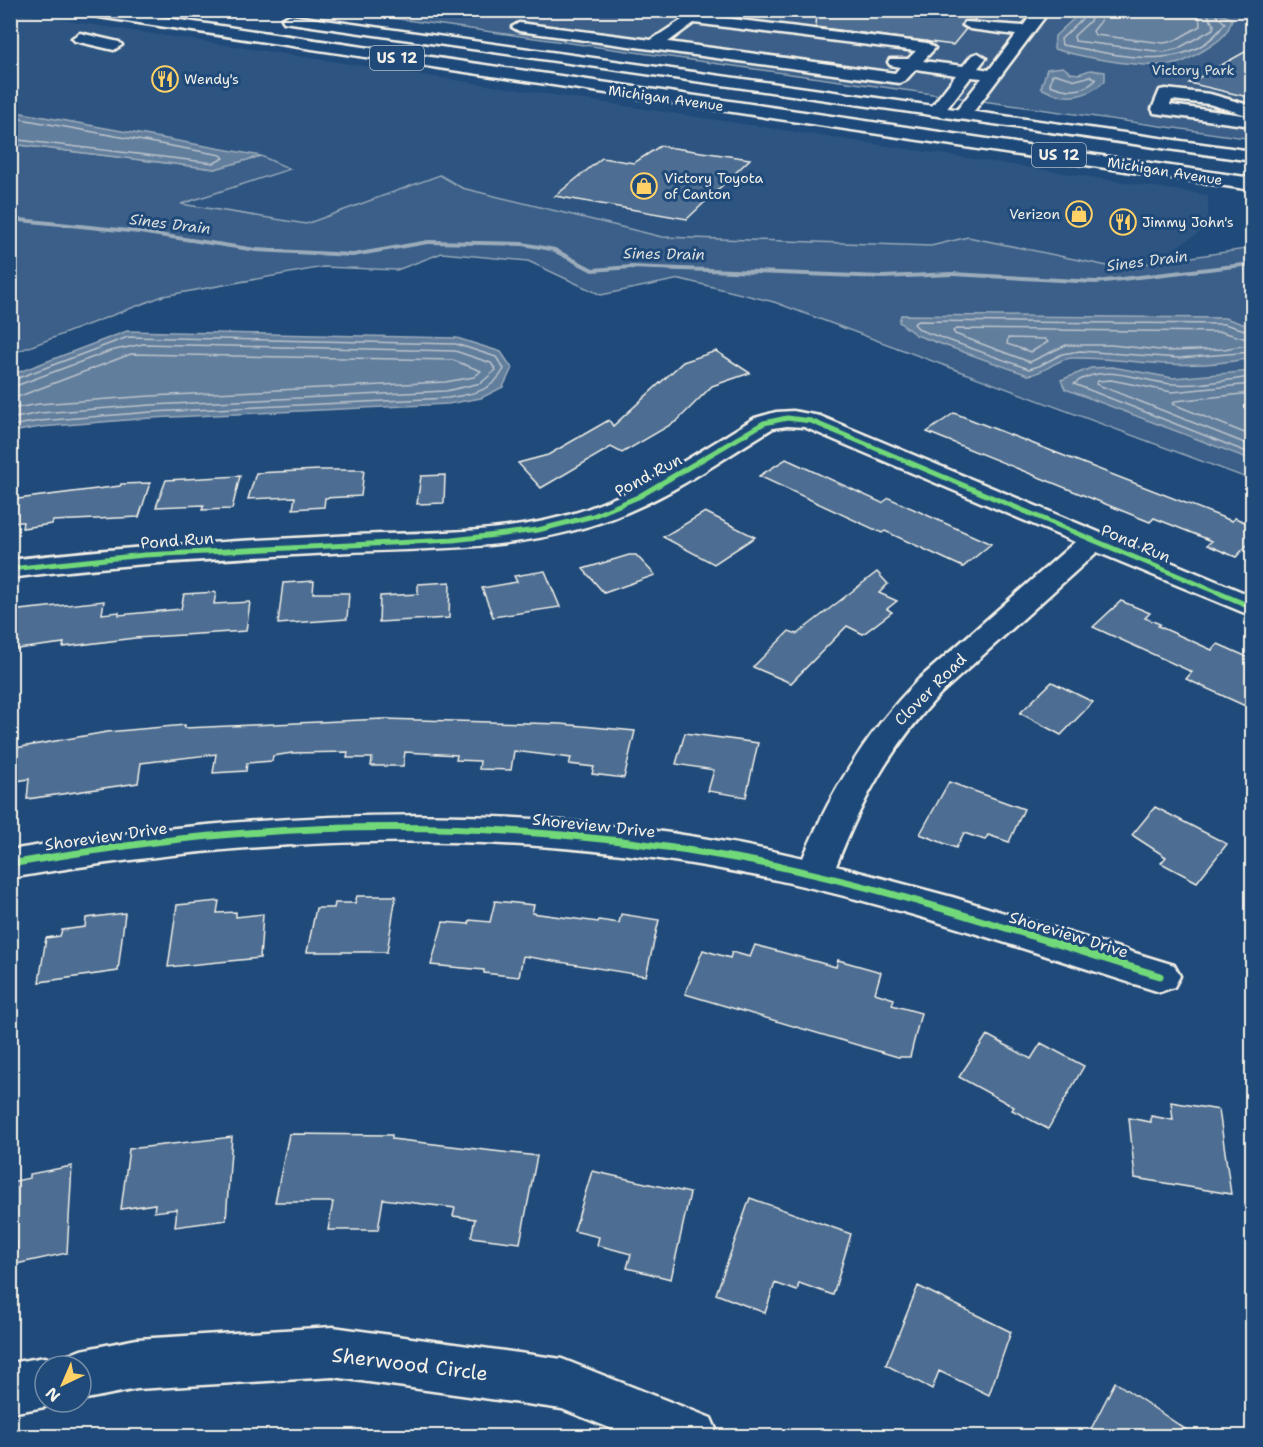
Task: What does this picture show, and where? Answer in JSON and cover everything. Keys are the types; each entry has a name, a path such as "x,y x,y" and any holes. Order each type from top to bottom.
{"main road":[{"name":"Michigan Avenue","path":"79,10 1252,184"},
{"path":"936,111 1017,10"},
{"path":"731,107 750,105 941,131 960,125 963,115 1043,10"},
{"name":"Michigan Avenue","path":"278,17 1252,156"},
{"path":"519,27 900,78 927,48 691,18 654,45"},
{"path":"663,72 727,22"},
{"path":"970,25 1025,31"},
{"path":"709,37 992,75"},
{"path":"80,38 114,45"},
{"path":"1252,111 1210,99 1166,94 1160,109 1252,121"},
{"path":"1061,155 1064,145 1072,141 1104,135"},
{"name":"Pond Run","path":"10,569 81,560 174,553 478,538 547,529 592,517 631,501 764,423 783,418 811,421 1252,607"},
{"name":"Clover Road","path":"814,876 837,817 856,780 876,747 904,711 1094,540"},
{"name":"Shoreview Drive","path":"10,864 123,845 244,832 377,827 523,831 669,847 814,876 862,887 1160,976"},
{"name":"Sherwood Circle","path":"93,1373 137,1364 333,1352 562,1384 693,1437"},
{"path":"10,1388 33,1384"}],"shaded area":[{"path":"10,12 1208,195 1208,227 1126,279 321,241 11,190"}],"green space":[{"name":"Victory Park","path":"342,11 1252,11 1252,139"},
{"path":"11,144 215,169 261,156 290,169 181,204 306,224 440,175 462,188 662,237 931,246 968,237 1117,268 1252,248 1252,480 774,302 680,279 601,295 528,261 442,253 397,270 323,267 163,296 11,354"}],"water":[{"path":"1213,10 1232,19 1223,37 1188,59 1170,65 1137,64 1100,59 1054,49 1055,36 1082,11"},
{"path":"1063,67 1071,73 1079,74 1090,70 1105,72 1105,81 1090,91 1074,96 1058,95 1041,88 1047,69"},
{"path":"11,111 261,156 215,169 11,144"},
{"path":"901,315 1225,318 1252,327 1252,358 1190,365 1071,358 1028,375 916,335 899,322"},
{"path":"127,331 457,338 501,352 512,368 503,387 481,398 448,404 151,418 41,427 11,432 11,375"},
{"path":"1112,367 1173,378 1252,371 1252,460 1065,389 1061,380 1091,368"}],"building":[{"path":"817,10 983,10 974,20 963,21 961,26 966,29 953,45 816,27"},
{"path":"1252,48 1252,98 1189,83"},
{"name":"Victory Toyota of Canton","path":"660,146 750,159 687,219 555,196 602,158 634,163"},
{"path":"716,351 750,373 712,386 677,421 622,453 611,447 541,488 518,463 548,455 609,420 613,426 683,362"},
{"path":"954,413 1232,521 1235,518 1252,525 1252,540 1236,557 1207,545 1212,541 1154,518 1150,522 927,432"},
{"path":"786,459 882,503 889,498 991,544 963,567 885,531 882,533 759,476"},
{"path":"364,470 361,496 325,498 324,507 293,509 295,497 248,499 256,473"},
{"path":"445,475 444,503 417,504 421,476"},
{"path":"240,476 232,509 202,510 204,505 156,507 166,480"},
{"path":"150,483 139,517 53,521 52,524 22,528 23,522 10,522 10,500 120,486 121,484"},
{"path":"705,512 755,537 714,564 663,537"},
{"path":"636,555 655,575 604,593 583,569"},
{"path":"545,571 560,607 493,617 482,588 517,582 514,576"},
{"path":"877,572 888,584 879,593 897,601 887,609 892,612 863,634 847,626 791,683 753,667 789,631 797,634"},
{"path":"314,581 313,593 349,593 347,619 278,624 283,583"},
{"path":"450,582 449,618 379,622 380,596 418,594 418,584"},
{"path":"216,592 214,604 250,602 246,631 135,638 63,647 64,643 10,650 10,611 104,601 102,614 119,612 119,615 181,609 184,594"},
{"path":"1121,601 1150,613 1145,618 1160,624 1158,626 1212,650 1218,644 1252,659 1252,709 1186,679 1192,672 1093,627"},
{"path":"1052,682 1093,702 1061,735 1020,713"},
{"path":"383,719 561,724 635,731 624,778 592,774 594,767 569,764 571,758 514,751 511,770 479,769 480,761 456,760 457,755 405,752 403,766 371,766 372,758 347,758 348,752 292,753 273,756 272,761 247,763 246,771 213,773 216,754 141,763 138,783 27,799 29,779 10,782 10,749 107,732 185,725 185,728"},
{"path":"685,733 758,743 746,797 708,791 714,770 676,764"},
{"path":"949,782 1024,809 1009,842 988,835 985,840 964,833 956,848 920,834"},
{"path":"1155,807 1227,844 1197,882 1161,863 1166,857 1132,835"},
{"path":"357,896 396,896 387,952 307,952 316,908 334,908 335,903 355,903"},
{"path":"219,901 217,913 236,912 236,917 263,914 260,958 168,967 177,905"},
{"path":"495,901 534,905 532,913 598,922 599,920 619,923 621,914 659,920 646,976 523,956 519,977 484,973 484,970 431,965 443,922 469,924 470,920 490,922"},
{"path":"125,913 118,971 39,982 46,938 60,936 62,930 85,927 86,918"},
{"path":"755,945 836,967 838,960 881,972 875,993 894,999 892,1005 921,1013 910,1057 898,1057 685,994 703,950 730,958 732,952 750,957"},
{"path":"987,1035 1031,1059 1041,1043 1084,1066 1048,1129 1012,1110 1014,1107 959,1077"},
{"path":"1171,1102 1219,1110 1231,1194 1135,1178 1129,1118 1151,1122 1151,1116 1173,1120"},
{"path":"289,1134 392,1135 392,1139 537,1156 520,1243 471,1237 475,1219 453,1216 455,1208 383,1199 378,1230 328,1230 333,1202 275,1202"},
{"path":"232,1137 226,1220 175,1227 177,1209 154,1212 155,1204 121,1209 129,1149"},
{"path":"72,1166 67,1253 16,1264 17,1241 10,1242 10,1182 30,1178 30,1174"},
{"path":"592,1171 690,1193 671,1279 627,1268 631,1254 597,1245 599,1237 574,1231"},
{"path":"750,1198 851,1234 833,1295 799,1283 797,1291 775,1283 765,1313 716,1294"},
{"path":"918,1286 1011,1332 989,1395 939,1371 932,1389 886,1365"},
{"path":"1115,1382 1197,1437 1087,1437"}],"waterway":[{"name":"Sines Drain","path":"10,219 139,232 256,250 353,255 428,242 523,244 553,249 592,270 631,267 883,277 952,274 1096,282 1252,264"}],"cycle path":[{"path":"10,569 144,555 453,540 538,530 566,524 616,507 659,486 764,423 793,418 811,421 1252,607"},
{"path":"10,864 101,849 192,838 284,831 376,828 467,829 559,834 650,844 794,870 952,912 1160,976"}],"place":[{"name":"Wendy's","path":"165,79"},
{"name":"Victory Toyota of Canton","path":"644,186"},
{"name":"Verizon","path":"1079,214"},
{"name":"Jimmy John's","path":"1123,222"}]}
